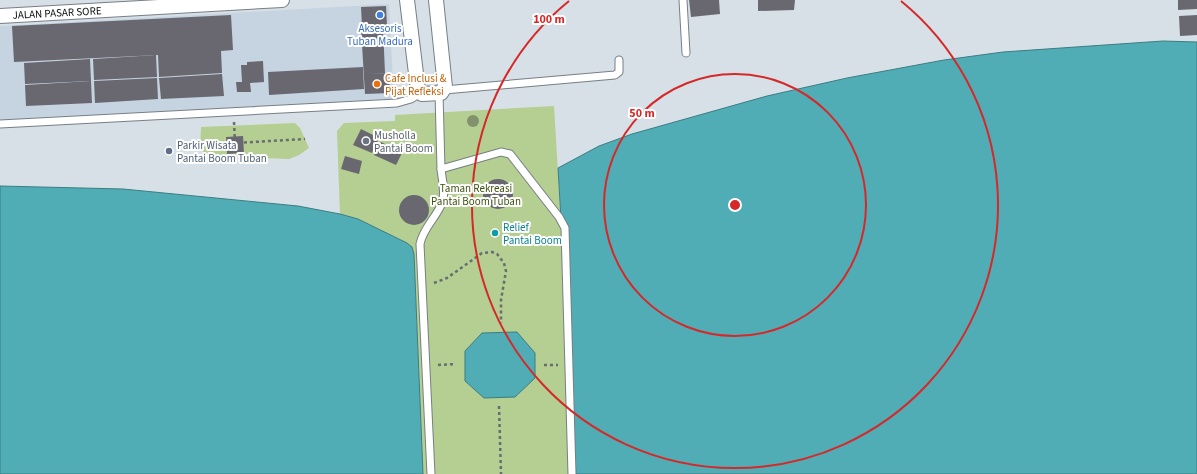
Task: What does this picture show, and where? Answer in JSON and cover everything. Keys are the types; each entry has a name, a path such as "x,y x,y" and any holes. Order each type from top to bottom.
{"street":[{"name":"JALAN PASAR SORE","path":"0,16 282,0"},
{"path":"407,0 420,93 424,94 441,92 445,84 436,0"}],"lane":[{"path":"683,0 686,53"},
{"path":"431,474 420,244 424,230 442,203 441,92 617,75 619,71 619,60"},
{"path":"0,124 397,103 411,99 420,93"},
{"path":"441,169 501,152 510,154 564,224 566,232 572,474"}],"path":[{"path":"234,126 235,143 305,139"},
{"path":"428,285 447,278 482,254 492,252 497,254 504,263 506,271 501,300 501,323"},
{"path":"432,365 456,364"},
{"path":"544,365 563,365"},
{"path":"499,406 501,474"}],"shaded area":[{"path":"389,4 394,100 0,122 0,26"}],"green space":[{"name":"Taman Rekreasi Pantai Boom Tuban","path":"554,106 576,474 423,474 414,254 407,243 358,219 340,214 337,131 344,123 395,121 395,115"},
{"path":"295,123 300,128 309,148 299,155 289,159 209,156 203,152 201,127"}],"water":[{"path":"1163,41 1197,42 1197,474 576,474 558,168 599,146 632,134 767,96 847,78 944,60 1003,52"},
{"path":"0,186 123,189 298,206 358,219 407,243 412,247 414,254 423,474 0,474"},
{"path":"517,332 535,353 535,378 515,397 484,398 465,381 465,351 482,333"}],"building":[{"path":"689,0 719,0 720,14 691,17"},
{"path":"758,0 795,0 794,10 758,11"},
{"path":"1178,0 1197,0 1197,9 1178,10"},
{"path":"386,6 387,26 362,27 361,7"},
{"path":"231,15 233,50 221,51 222,73 159,77 158,55 14,62 12,26"},
{"path":"1197,15 1197,35 1180,36 1179,16"},
{"path":"383,27 385,73 367,74 389,73 390,93 365,94 361,28"},
{"path":"156,55 157,77 94,80 93,59"},
{"path":"90,59 91,81 25,84 24,63"},
{"path":"263,61 264,82 250,83 251,92 237,92 236,82 242,82 241,65 247,65 247,62"},
{"path":"363,67 364,89 269,95 268,72"},
{"path":"222,74 224,96 161,99 159,78"},
{"path":"157,78 158,99 95,103 94,81"},
{"path":"91,81 92,103 26,106 25,85"},
{"name":"Musholla Pantai Boom","path":"361,129 379,138 372,153 353,145"},
{"path":"243,136 244,153 227,154 226,137"},
{"path":"381,142 402,153 396,165 374,155"},
{"path":"345,156 362,161 359,174 341,169"},
{"path":"498,179 508,184 513,194 508,204 498,209 488,204 483,194 488,184"},
{"path":"414,195 420,196 428,204 428,216 420,224 414,225 408,224 400,216 399,210 400,204 408,196"}],"place":[{"name":"Aksesoris Tuban Madura","path":"380,15"},
{"name":"Cafe Inclusi & Pijat Refleksi","path":"377,84"},
{"name":"Musholla Pantai Boom","path":"366,141"},
{"name":"Parkir Wisata Pantai Boom Tuban","path":"169,151"},
{"name":"Relief Pantai Boom","path":"495,233"}]}
